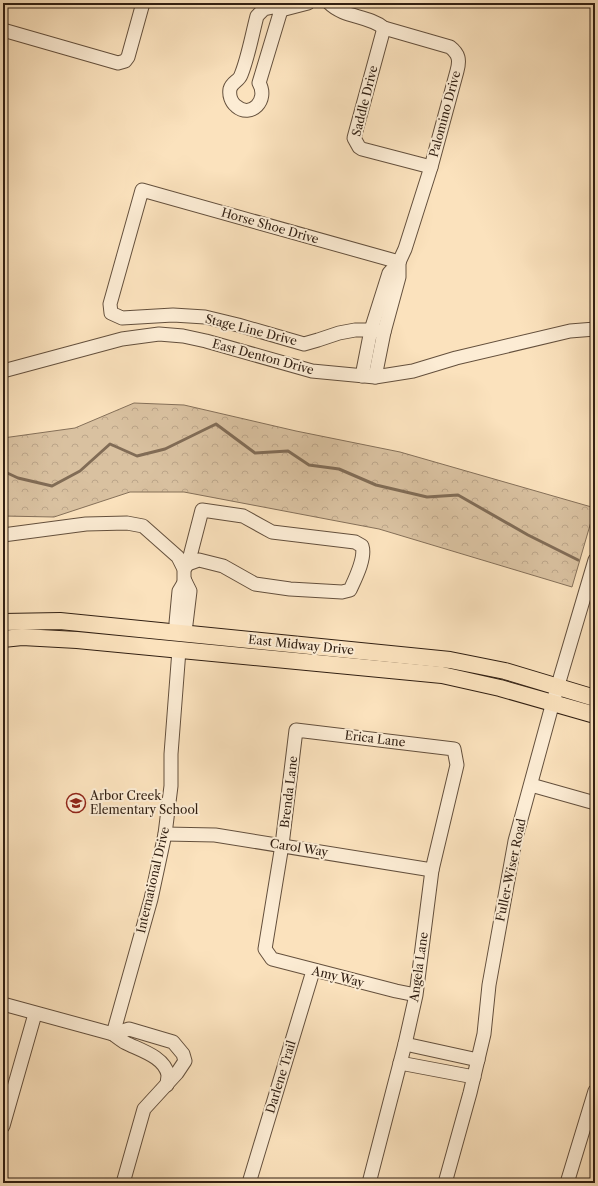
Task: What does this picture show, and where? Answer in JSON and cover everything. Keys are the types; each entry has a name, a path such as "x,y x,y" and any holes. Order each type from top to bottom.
{"main road":[{"name":"East Midway Drive","path":"3,622 60,621 450,660 505,671 595,698"},
{"path":"179,650 182,634"},
{"name":"East Midway Drive","path":"3,639 22,638 77,640 442,675 500,688 595,715"}],"street":[{"path":"3,30 118,63 125,61 128,56 144,3"},
{"path":"281,10 259,83 262,87 262,98 259,103 250,109 239,108 231,100 230,90 232,84 241,78 257,16 264,9 273,7 281,10 308,3"},
{"name":"Palomino Drive","path":"329,3 336,10 378,23 384,28 450,47 459,56 457,71 431,167 405,249 399,262 389,273 371,330 369,376"},
{"name":"Saddle Drive","path":"384,28 354,138 359,147 362,149 431,167"},
{"name":"Horse Shoe Drive","path":"142,190 399,262"},
{"name":"Stage Line Drive","path":"142,190 110,304 111,313 122,318 173,315 205,318 238,325 304,344 338,333 355,330 384,332"},
{"name":"Palomino Drive","path":"369,376 384,332 399,277 399,262"},
{"name":"East Denton Drive","path":"3,371 122,339 159,334 183,336 206,341 312,371 369,376 413,371 456,358 570,331 595,329"},
{"path":"182,634 186,624 190,591 185,581 185,571 202,510 243,516 272,532 355,542 362,546 364,552 350,590 342,592 290,589 255,584 223,566 199,560 185,571"},
{"path":"3,535 86,524 127,523 143,526 178,557 185,571"},
{"name":"Fuller-Wiser Road","path":"445,1183 474,1077 484,1034 489,985 515,841 553,702 595,560"},
{"name":"International Drive","path":"113,1034 151,899 165,834 171,786 171,754 179,650"},
{"name":"Erica Lane","path":"296,730 454,749"},
{"name":"Brenda Lane","path":"265,949 282,845 296,730"},
{"name":"Angela Lane","path":"369,1183 405,1044 416,995 432,870 457,765 454,749"},
{"path":"531,785 595,803"},
{"name":"Carol Way","path":"165,834 215,835 432,870"},
{"name":"Amy Way","path":"265,949 272,960 416,995"},
{"name":"Darlene Trail","path":"248,1183 312,970"},
{"path":"3,1004 113,1034 125,1043 146,1051 157,1059 165,1068 168,1076 166,1085"},
{"path":"3,1126 36,1014"},
{"path":"113,1034 129,1029 173,1042 183,1054 185,1061 182,1067 144,1110 122,1183"},
{"path":"405,1044 478,1060"},
{"path":"400,1063 474,1077"},
{"path":"567,1183 592,1112 595,1091"}],"green space":[{"path":"134,403 184,405 296,431 400,452 595,508 572,587 379,529 184,492 130,492 54,517 3,516 3,438 75,428"}],"waterway":[{"path":"3,471 18,478 52,486 80,471 110,444 137,456 165,449 216,424 255,453 288,451 309,465 339,469 376,485 427,497 458,495 528,535 578,560"}],"place":[{"name":"Arbor Creek Elementary School","path":"76,803"}]}
